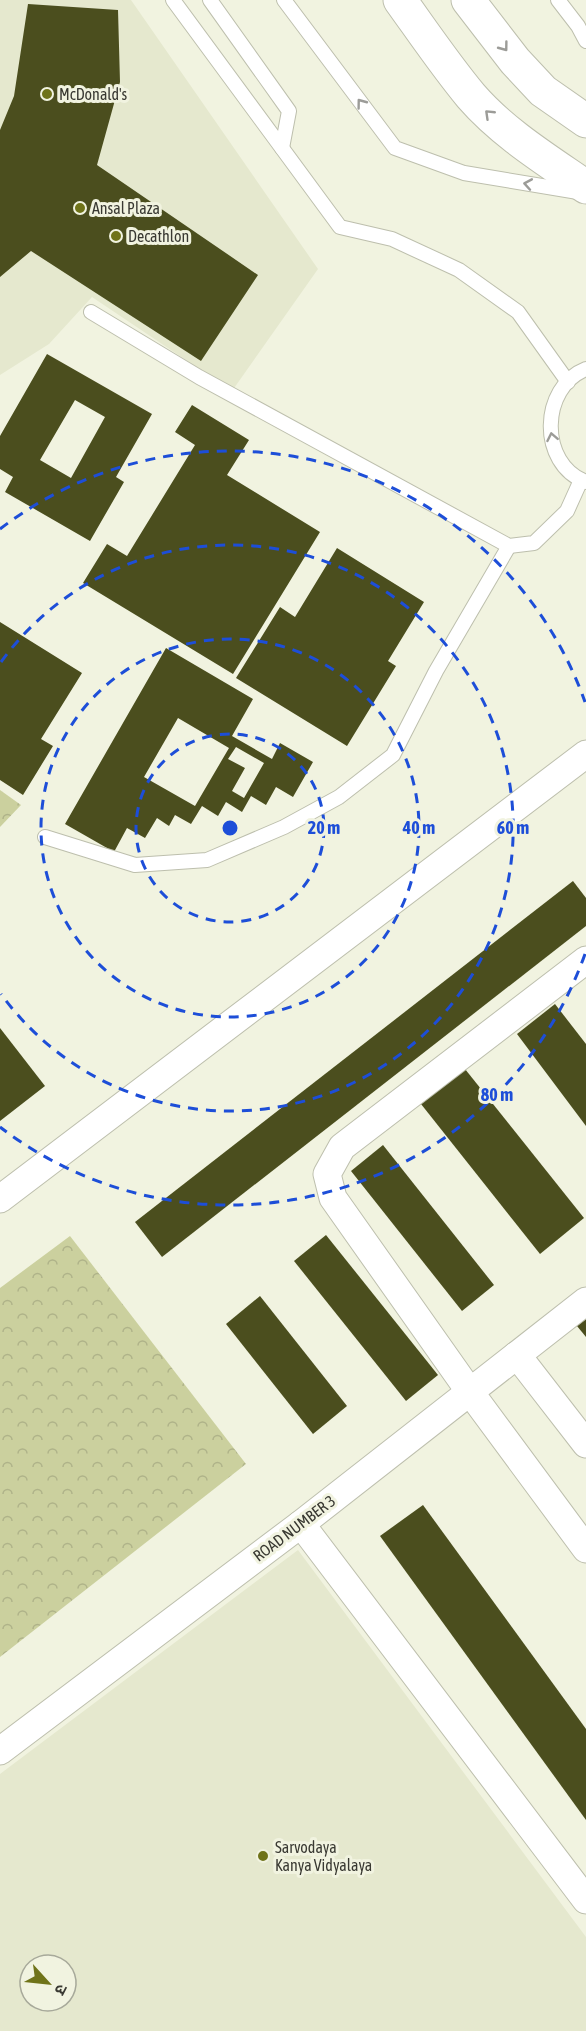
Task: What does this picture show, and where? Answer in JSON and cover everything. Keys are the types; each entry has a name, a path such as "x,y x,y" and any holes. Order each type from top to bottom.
{"main road":[{"path":"400,0 472,97 528,147 586,187"},
{"path":"468,0 515,61 543,91 586,121"}],"street":[{"path":"0,1199 586,754"},
{"path":"586,960 342,1147 327,1174 333,1198 470,1392 586,1549"},
{"name":"ROAD NUMBER 3","path":"0,1751 301,1524 586,1301"},
{"path":"517,1355 586,1444"},
{"path":"301,1524 586,1900"}],"lane":[{"path":"173,0 340,227 392,239 459,270 518,312 568,382"},
{"path":"210,0 289,111 282,148"},
{"path":"284,0 395,148 464,173 586,194"},
{"path":"558,0 578,26 586,41"},
{"path":"91,312 199,377 508,546 534,543 567,511 584,481 567,468 556,452 550,434 551,415 557,398 568,382 586,369"},
{"path":"45,837 135,865 207,860 284,827 339,797 393,755 436,672 508,546"}],"shaded area":[{"name":"Ansal Plaza","path":"0,0 131,0 318,269 232,391 92,297 49,344 0,375"},
{"name":"Sarvodaya Kanya Vidyalaya","path":"298,1550 586,1937 586,2031 0,2031 0,1774"}],"green space":[{"path":"0,790 21,805 0,827"},
{"path":"70,1236 246,1464 0,1657 0,1288"}],"building":[{"name":"Ansal Plaza","path":"28,4 118,10 120,82 97,165 258,275 201,361 31,251 0,277 0,130 14,96"},
{"path":"47,354 152,414 116,477 124,482 90,541 5,492 13,477 0,469 0,436","holes":["75,400 105,417 71,478 40,460"]},
{"path":"192,405 249,440 227,475 320,532 233,674 83,583 107,544 127,556 195,445 175,432"},
{"path":"337,548 424,602 388,661 396,666 347,746 236,678 280,607 295,617"},
{"path":"0,622 82,673 41,739 53,746 23,795 0,780"},
{"path":"166,648 253,699 232,736 272,759 280,743 313,762 293,797 276,787 266,805 251,796 242,812 226,802 218,816 202,806 191,824 175,815 169,826 157,818 145,838 127,828 114,852 65,824","holes":["178,718 229,748 195,806 144,777","236,747 264,763 244,798 232,791 245,768 228,759"]},
{"path":"573,881 586,898 586,926 162,1257 135,1222"},
{"path":"555,1004 586,1044 586,1126 517,1034"},
{"path":"0,1028 45,1086 0,1121"},
{"path":"465,1069 584,1218 540,1254 421,1104"},
{"path":"383,1145 494,1285 462,1311 351,1171"},
{"path":"326,1235 438,1375 406,1401 294,1261"},
{"path":"260,1296 347,1406 313,1434 226,1324"},
{"path":"586,1319 586,1337 577,1326"},
{"path":"423,1505 586,1729 586,1820 380,1536"}],"place":[{"name":"McDonald's","path":"47,94"},
{"name":"Ansal Plaza","path":"80,208"},
{"name":"Decathlon","path":"116,236"},
{"name":"Sarvodaya Kanya Vidyalaya","path":"263,1856"}]}
